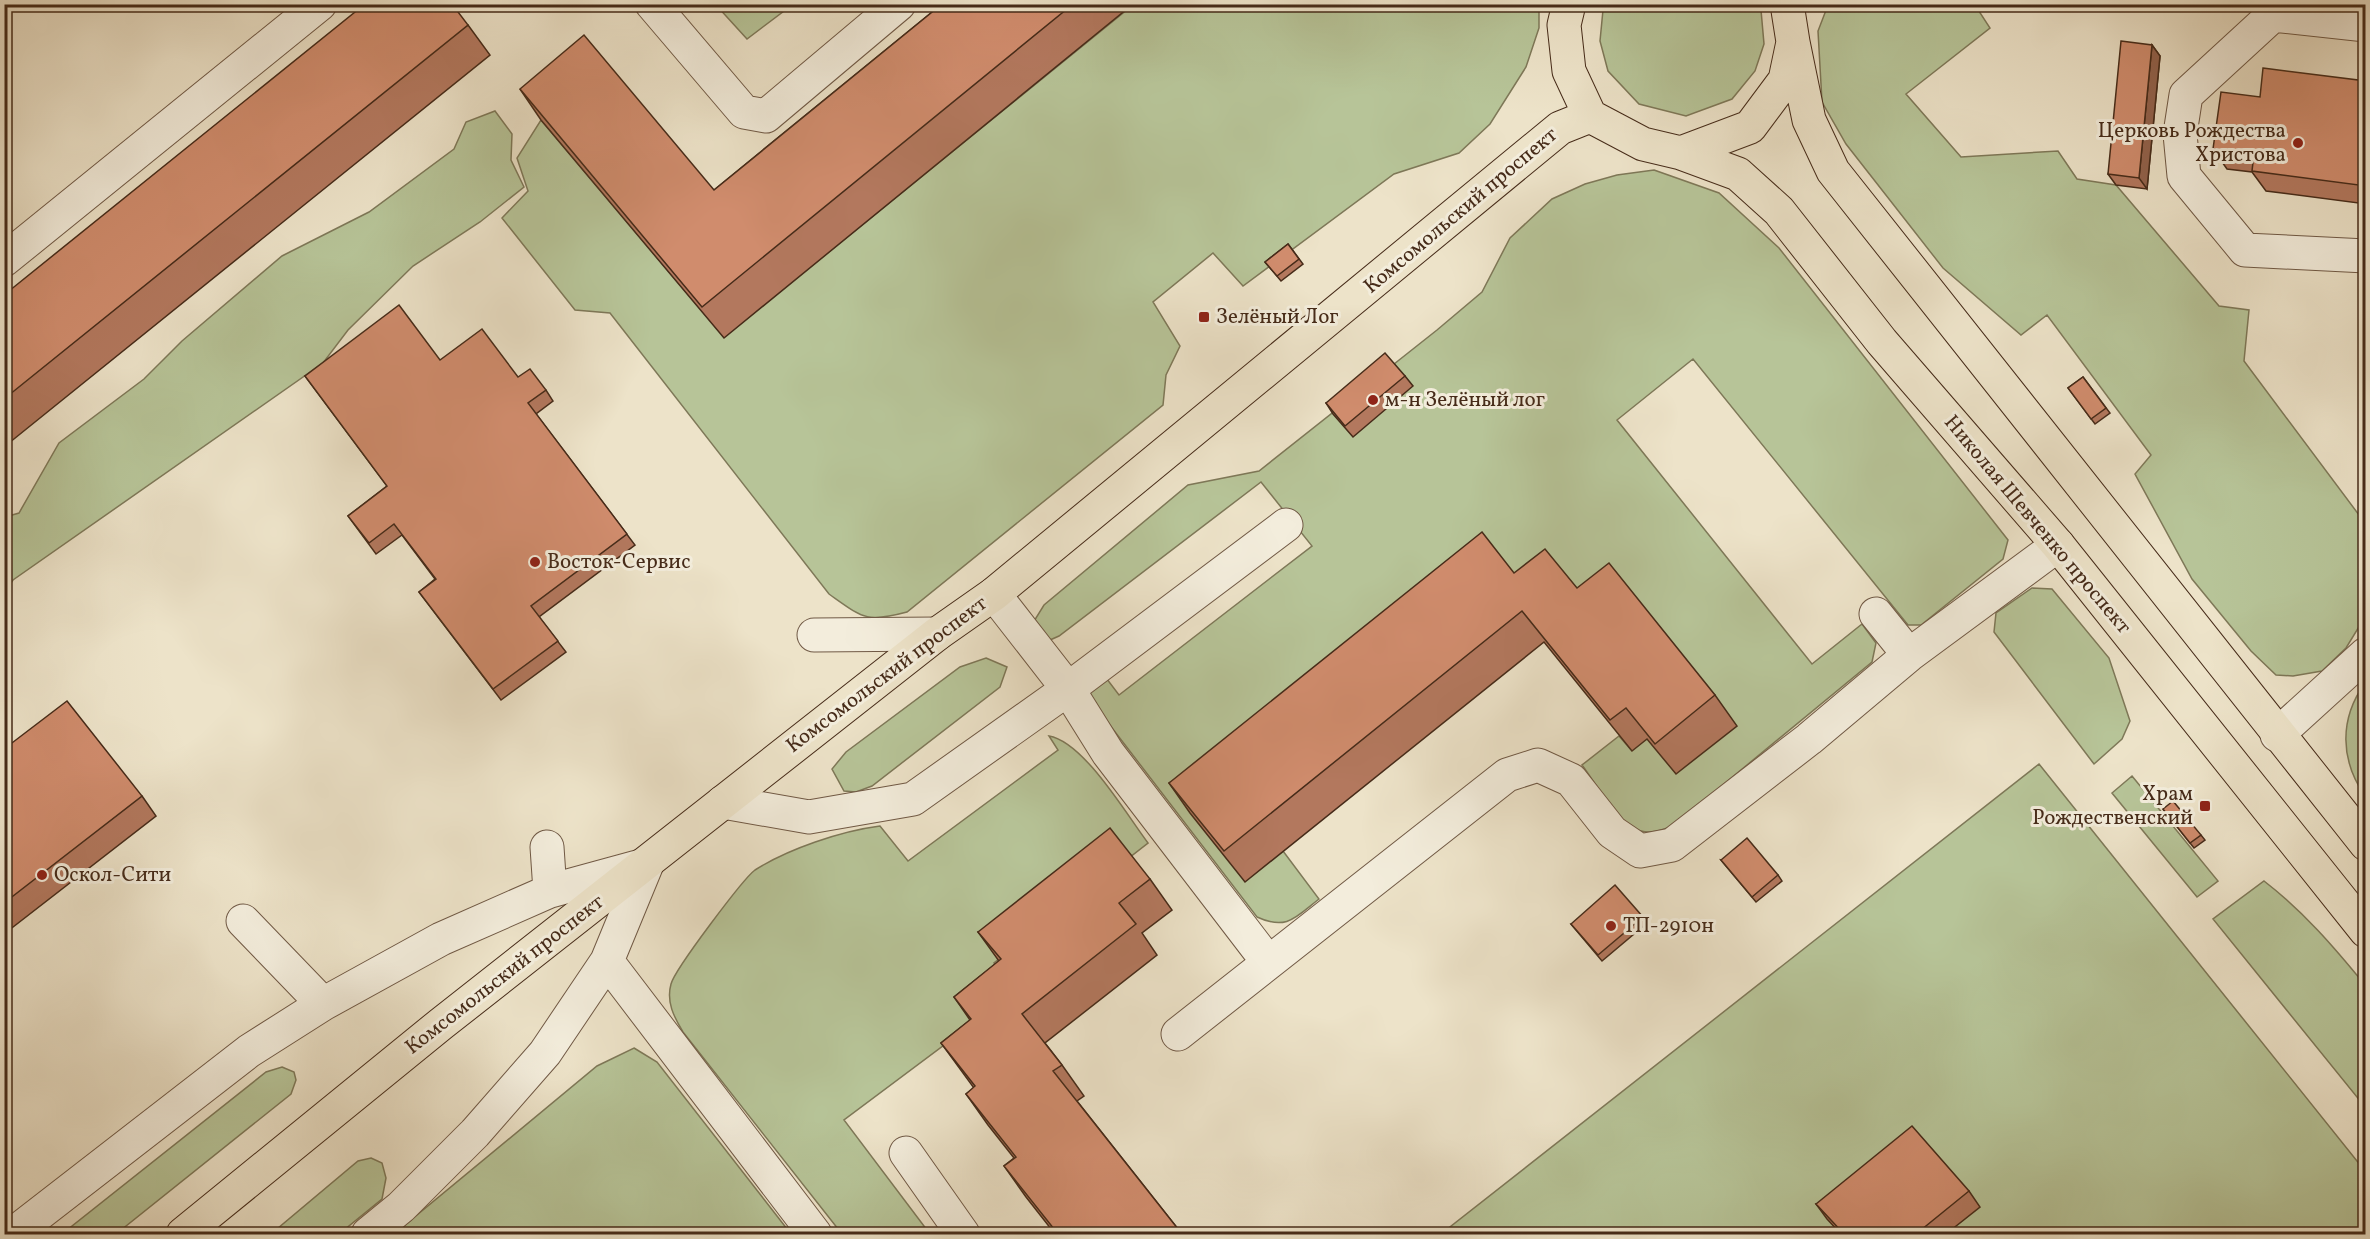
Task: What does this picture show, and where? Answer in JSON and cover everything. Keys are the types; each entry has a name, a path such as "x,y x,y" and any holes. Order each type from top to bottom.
{"main road":[{"path":"1569,4 1564,25 1569,71 1590,116"},
{"path":"1786,4 1809,120 1833,171 2277,735 2366,844"},
{"path":"1681,153 1750,127 1785,81 1793,42"},
{"name":"Николая Шевченко проспект","path":"1590,116 1643,144 1681,153 1738,174 1779,211 1882,342 2058,545 2366,931"},
{"name":"Комсомольский проспект","path":"183,1234 723,802 937,634 994,594 1560,128 1590,116"}],"street":[{"path":"4,260 320,4"},
{"path":"652,4 744,112 766,116 899,4"},
{"path":"2366,25 2273,15 2186,95 2180,134 2184,176 2245,250 2366,256"},
{"path":"723,802 808,817 913,799 1068,689 1286,525"},
{"path":"1178,1034 1507,775 1538,765 1571,780 1612,832 1640,851 1672,845 1809,739 1909,655 2058,545"},
{"path":"994,594 1068,689 1108,753 1268,962"},
{"path":"1876,614 1909,655"},
{"path":"814,635 937,634"},
{"path":"2277,735 2366,654"},
{"path":"547,847 550,891"},
{"path":"13,1234 249,1051 323,1004 441,939 550,891 647,864"},
{"path":"368,1234 401,1207 501,1105 545,1053 607,961 647,864"},
{"path":"243,921 323,1004"},
{"path":"607,961 815,1234"},
{"path":"906,1153 963,1234"}],"green space":[{"path":"1757,4 1761,10 1764,44 1755,71 1732,99 1686,116 1639,104 1608,71 1600,41 1603,10 1606,5"},
{"path":"716,5 792,5 747,39"},
{"path":"1133,5 1539,5 1539,28 1526,67 1490,124 1459,153 1394,174 1243,286 1213,253 1153,302 1180,346 1166,375 1163,405 907,612 882,617 865,616 858,613 829,594 610,313 575,310 502,218 528,191 517,158 541,120 724,337"},
{"path":"1828,5 1975,5 1990,28 1906,94 1961,157 2058,151 2077,179 2116,185 2219,306 2249,310 2244,361 2365,523 2365,617 2346,648 2322,671 2293,676 2276,675 2251,651 2192,579 2135,474 2151,455 2047,315 2021,335 1943,268 1846,144 1822,102 1818,31"},
{"path":"495,111 512,134 511,160 524,187 480,222 413,266 348,330 323,363 13,580 5,592 5,517 19,513 59,443 144,379 182,341 282,256 369,212 454,149 466,122"},
{"path":"1654,170 1719,193 1779,248 2008,540 2003,559 1921,625 1908,625 1693,359 1617,420 1812,664 1862,624 1876,643 1872,662 1673,826 1653,832 1641,831 1633,828 1617,813 1582,765 1619,736 1632,751 1599,619 1567,579 1283,851 1319,899 1291,920 1276,923 1257,917 1086,694 1094,662 1119,695 1312,546 1261,482 1059,636 1041,644 1031,626 1044,605 1188,485 1259,471 1437,330 1482,292 1510,238 1552,199 1585,184 1617,175"},
{"path":"2032,588 2052,589 2109,658 2130,721 2122,739 2094,764 1994,632 1996,613"},
{"path":"986,658 1007,667 1000,687 872,786 856,792 844,791 832,769 846,752 960,667"},
{"path":"2365,683 2365,796 2351,768 2346,740 2351,711"},
{"path":"1049,736 1062,741 1090,765 1148,843 994,963 1015,992 844,1120 930,1234 842,1234 683,1032 670,1003 671,984 684,961 710,925 755,870 815,842 880,826 908,861 1058,750"},
{"path":"2039,764 2365,1171 2365,1234 1441,1234"},
{"path":"2132,776 2218,881 2197,897 2112,793"},
{"path":"2264,881 2317,930 2365,985 2365,1107 2213,919"},
{"path":"634,1048 657,1062 791,1234 394,1234 597,1066"},
{"path":"282,1067 294,1072 296,1080 291,1094 116,1234 62,1234 266,1072"},
{"path":"371,1158 382,1163 386,1178 382,1199 339,1234 271,1234 358,1161"}],"building":[{"path":"365,4 452,4 468,25 4,399 4,295"},
{"path":"942,4 1073,4 702,307 520,89 584,35 714,190"},
{"path":"2121,41 2152,45 2139,178 2108,174"},
{"name":"Церковь Рождества Христова","path":"2263,68 2366,81 2366,186 2252,171 2254,154 2213,149 2221,92 2260,97"},
{"path":"1288,244 1299,259 1277,276 1265,262"},
{"path":"399,305 440,360 482,329 518,377 530,369 546,390 528,403 627,534 531,606 558,641 493,689 419,592 436,579 394,524 369,543 348,516 387,486 305,376"},
{"path":"1385,353 1405,376 1345,426 1326,403"},
{"path":"2083,377 2106,408 2091,419 2068,388"},
{"path":"1482,532 1514,573 1545,549 1577,588 1609,563 1715,695 1655,744 1626,708 1610,720 1522,611 1224,851 1169,783"},
{"name":"Оскол-Сити","path":"67,701 142,796 4,903 4,749"},
{"path":"2173,801 2201,835 2190,843 2163,809"},
{"path":"1110,828 1150,879 1119,903 1136,924 1022,1014 1062,1065 1053,1071 1182,1234 1058,1234 1004,1166 1016,1157 966,1094 975,1086 941,1043 971,1019 954,997 1001,959 978,932"},
{"path":"1747,838 1778,875 1752,897 1721,860"},
{"name":"ТП-2910н","path":"1615,885 1643,917 1598,955 1571,924"},
{"path":"1912,1126 1969,1191 1916,1234 1844,1234 1816,1204"}],"place":[{"name":"Церковь Рождества Христова","path":"2298,143"},
{"name":"Зелёный Лог","path":"1204,317"},
{"name":"м-н Зелёный лог","path":"1373,400"},
{"name":"Восток-Сервис","path":"535,562"},
{"name":"Храм Рождественский","path":"2205,806"},
{"name":"Оскол-Сити","path":"42,875"},
{"name":"ТП-2910н","path":"1611,926"}]}
